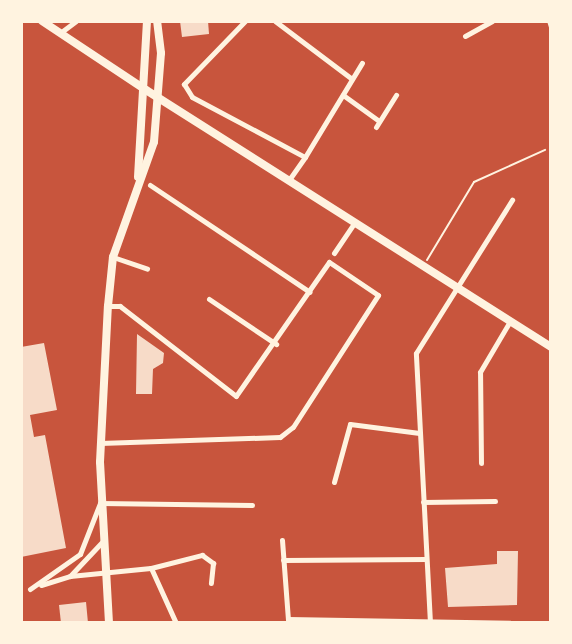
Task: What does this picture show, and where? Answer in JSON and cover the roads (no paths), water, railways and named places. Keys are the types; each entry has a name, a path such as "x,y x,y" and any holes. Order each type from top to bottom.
{"main road":[{"path":"138,177 146,90 147,21"},
{"path":"109,623 100,503 100,443 108,306 113,257 138,177 154,142 159,96 157,21"},
{"path":"43,23 551,347"}],"street":[{"path":"60,33 76,21"},
{"path":"245,21 186,77 187,91 305,157"},
{"path":"275,21 352,79"},
{"path":"285,29 292,21"},
{"path":"465,36 492,21"},
{"path":"288,181 362,64"},
{"path":"343,95 378,124 396,95"},
{"path":"150,185 310,292"},
{"path":"430,621 416,353 512,200"},
{"path":"334,253 354,223"},
{"path":"113,257 147,269"},
{"path":"100,443 280,437 293,427 378,295 329,262 276,344 236,396 120,306 108,306"},
{"path":"209,299 276,344"},
{"path":"481,463 480,372 510,321"},
{"path":"334,482 350,424 419,433"},
{"path":"423,502 495,500"},
{"path":"30,589 80,554 100,503 252,505"},
{"path":"282,540 288,621 510,621"},
{"path":"70,576 102,542"},
{"path":"21,591 105,568 151,568 202,555 213,563 211,583"},
{"path":"283,560 426,559"},
{"path":"151,568 176,623"}]}
